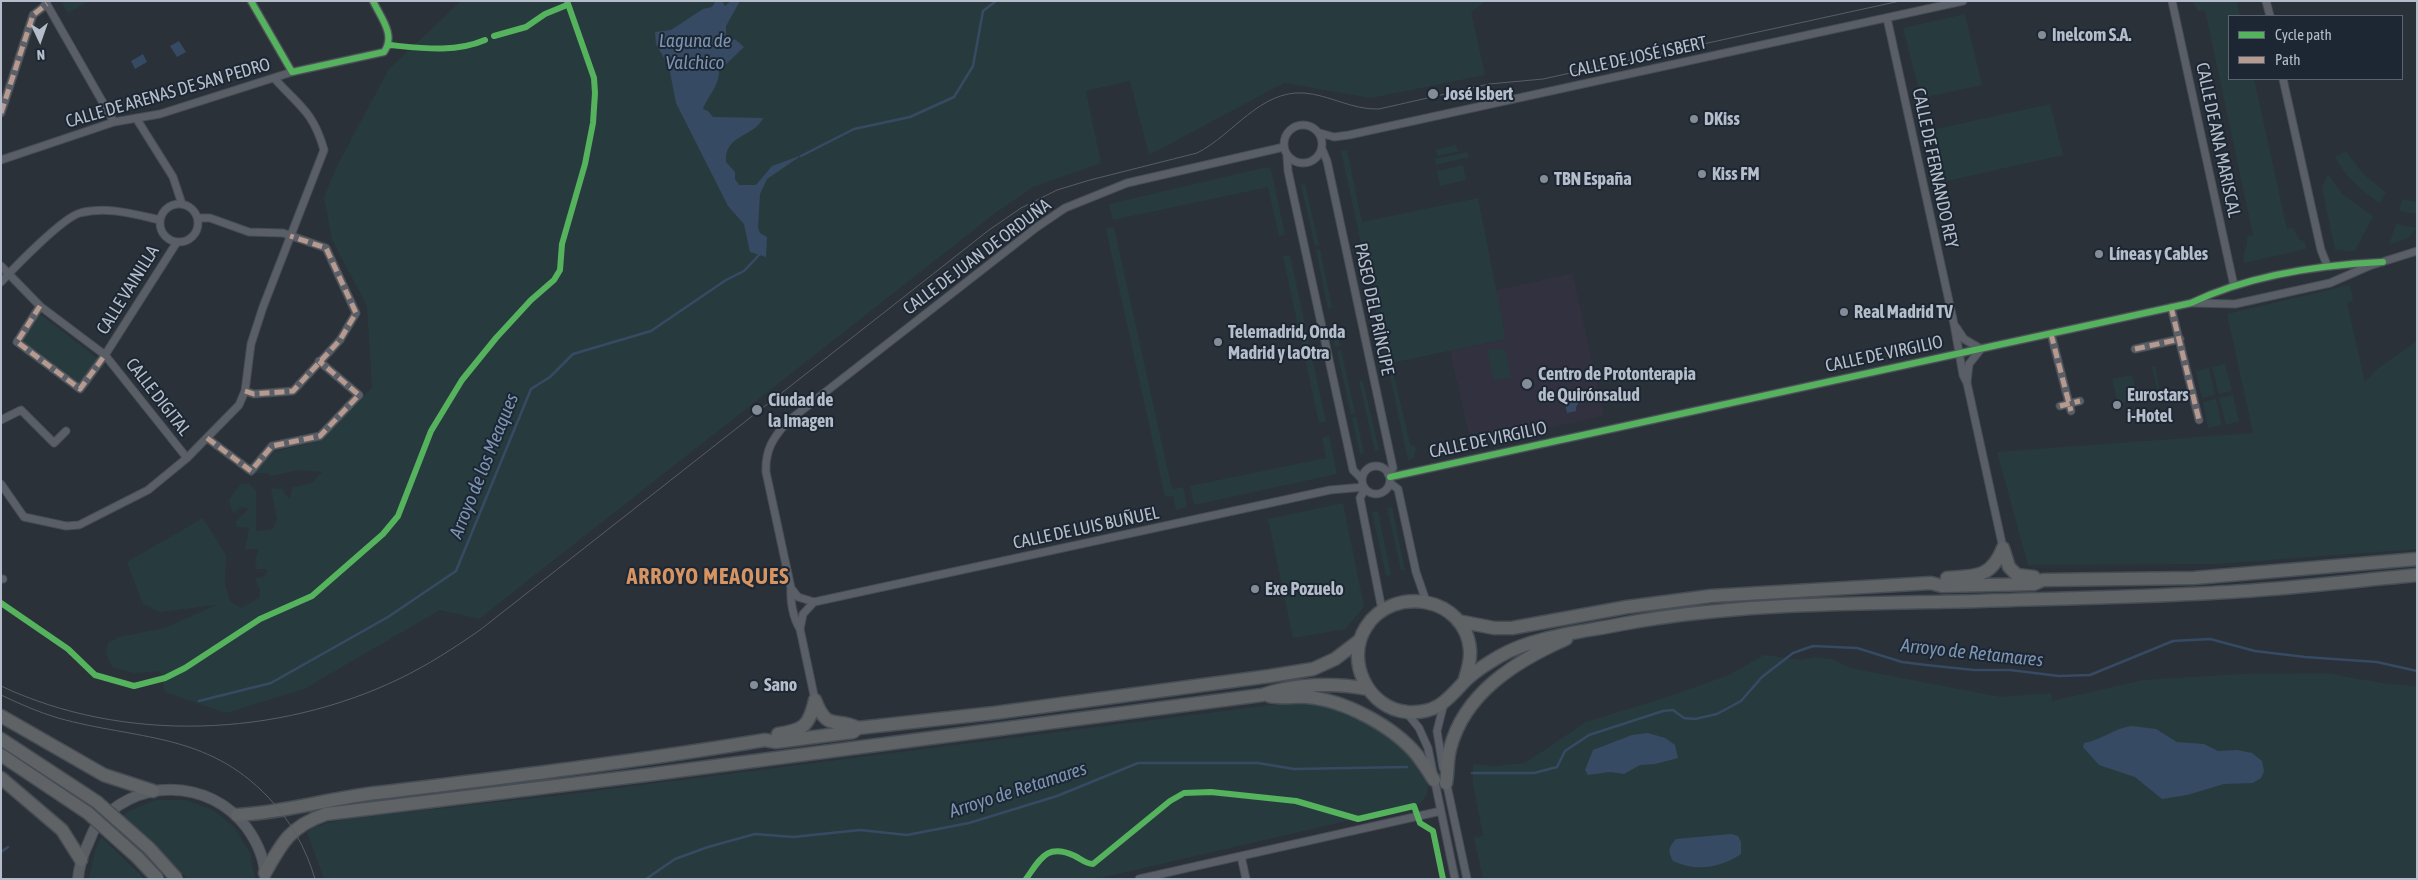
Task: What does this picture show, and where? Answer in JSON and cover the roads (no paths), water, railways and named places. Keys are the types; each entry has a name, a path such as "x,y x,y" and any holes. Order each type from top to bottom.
{"highway":[{"path":"2003,548 2009,567 2017,576 2034,577 2043,580 2194,578 2417,559"},
{"path":"1931,584 1941,578 1976,576 1992,569 2003,548"},
{"path":"1464,682 1469,667 1470,651 1466,635 1458,621 1444,609 1426,601 1411,600 1396,603 1382,610 1364,628 1357,657 1360,674 1368,689 1378,700 1391,708 1406,712 1426,711 1444,703 1455,694 1464,682 1501,655 1522,645 1555,636 1578,634 1686,614 1768,607 2175,595 2261,590 2417,575"},
{"path":"1458,621 1494,628 1512,628 1627,607 1711,596 1931,584 1942,586 2034,584 2043,580"},
{"path":"1440,782 1460,723 1486,689 1530,656 1578,634"},
{"path":"765,740 776,742 796,740 853,732 858,728 994,713 1313,669 1335,659 1360,640"},
{"path":"265,876 288,835 306,821 326,814 599,781 1262,695 1277,690 1343,684 1368,689"},
{"path":"1262,695 1278,698 1307,697 1335,703 1360,713 1401,740 1440,782"},
{"path":"815,700 821,715 830,722 852,725 858,728"},
{"path":"237,815 255,814 349,797 618,764 765,740 775,735 803,728 811,718 815,700"},
{"path":"1,716 104,775 153,791"},
{"path":"1,739 97,802 149,848 177,879"},
{"path":"1,756 88,813 137,857 158,879"},
{"path":"1,778 62,830 81,860"}],"street":[{"path":"252,1 292,72"},
{"name":"CALLE DE ARENAS DE SAN PEDRO","path":"1,160 114,122 160,114 292,72 384,52 389,45 390,35 373,1"},
{"name":"CALLE DE JOSÉ ISBERT","path":"1320,133 1334,137 1349,135 1963,1"},
{"name":"CALLE DE ANA MARISCAL","path":"2172,1 2234,286"},
{"path":"2266,1 2270,15"},
{"path":"1,113 33,15 46,2 114,122"},
{"name":"CALLE DE FERNANDO REY","path":"1887,18 1954,324 1963,375 1967,383 2003,548"},
{"path":"1,484 24,516 72,526 92,519 148,490 187,458 239,405 245,391 252,344 290,236 324,150 319,134 307,111 274,78"},
{"path":"2283,80 2321,250 2327,265"},
{"path":"136,118 173,177 182,204"},
{"path":"1287,156 1294,162 1302,164 1311,162 1318,157 1322,149 1323,141 1320,133 1312,127 1301,125 1292,128 1285,137 1284,147 1353,470 1362,479 1364,488 1360,498 1382,610"},
{"name":"CALLE DE JUAN DE ORDUÑA","path":"791,588 766,472 768,447 776,434 788,422 1037,227 1065,208 1128,183 1284,147"},
{"name":"PASEO DEL PRÍNCIPE","path":"1322,149 1328,167 1393,468 1389,478"},
{"path":"182,204 192,208 198,218 197,230 189,239 177,242 171,240 162,232 160,220 162,214 170,206 182,204"},
{"path":"1,282 59,227 78,214 100,210 160,220"},
{"path":"198,218 210,218 250,232 283,233 326,248 356,313 340,340 293,391 254,394 245,391"},
{"name":"CALLE VAINILLA","path":"105,355 177,242"},
{"name":"CALLE DE VIRGILIO","path":"1389,478 2171,307 2191,303 2235,304 2330,283 2354,272 2417,251"},
{"name":"CALLE DE VIRGILIO","path":"2191,303 2213,292 2234,286 2327,265 2383,262"},
{"name":"CALLE DIGITAL","path":"1,266 40,306 105,355 187,458"},
{"name":"CALLE DIGITAL","path":"40,306 18,342 72,383 80,389 105,355"},
{"path":"2171,307 2199,420"},
{"name":"CALLE DE FERNANDO REY","path":"1954,324 1964,339 1981,349 1969,364 1967,383"},
{"path":"2051,334 2070,408"},
{"path":"2135,349 2180,339"},
{"path":"208,438 251,472 272,446 320,436 359,395 319,361"},
{"path":"2060,406 2070,408 2080,401"},
{"path":"1,420 19,411 23,411 54,443 66,431"},
{"path":"1362,479 1365,472 1370,468 1377,467 1383,469 1398,489 1416,572 1426,601"},
{"path":"1364,488 1376,494 1382,493 1389,478"},
{"name":"CALLE DE LUIS BUÑUEL","path":"814,602 1330,490 1364,488"},
{"path":"791,588 798,597 814,602 803,614 800,629"},
{"path":"791,588 796,623 800,629 815,700"},
{"path":"1444,703 1437,731 1440,811 1456,879"},
{"path":"1406,712 1424,736 1440,782 1467,879"},
{"path":"78,879 81,860 95,828 121,804 153,791 186,790 222,803 237,815 256,842 265,876"},
{"path":"1139,879 1440,811"},
{"path":"1241,856 1246,879"}],"water":[{"name":"Laguna de Valchico","path":"722,1 725,6 731,1 740,1 726,26 726,38 736,40 744,47 719,71 719,77 703,109 708,111 713,117 763,118 754,129 730,146 726,162 735,172 735,179 739,185 756,185 772,166 802,155 767,179 760,194 758,228 760,233 767,237 766,257 750,252 744,224 728,206 676,103 669,67 656,44 655,32 671,30 703,9 712,7 715,2"},
{"path":"179,41 186,52 177,57 170,46"},
{"path":"143,54 147,62 135,69 131,61"},
{"path":"1562,386 1581,399 1576,407 1576,411 1567,413"},
{"path":"2132,726 2156,729 2177,742 2204,744 2218,751 2237,750 2252,753 2262,761 2264,771 2261,778 2253,783 2224,784 2187,795 2162,799 2135,777 2099,765 2083,747 2084,743 2119,729"},
{"path":"1648,733 1665,738 1675,745 1678,758 1655,764 1640,765 1624,774 1610,772 1588,775 1585,770 1593,750 1632,735"},
{"path":"1731,834 1738,836 1741,842 1741,854 1725,863 1708,867 1690,867 1673,861 1670,855 1670,847 1676,839"}],"waterway":[{"name":"Arroyo de los Meaques","path":"801,156 854,129 910,117 954,97 973,66 983,11 996,1"},
{"name":"Arroyo de los Meaques","path":"199,701 271,683 388,617 456,571 531,389 550,377 573,354 651,331 726,280 744,271 760,254"},
{"name":"Arroyo de Retamares","path":"1472,773 1534,773 1557,767 1565,751 1589,735 1663,711 1673,710 1684,718 1695,719 1717,714 1741,701 1762,677 1793,653 1813,646 1857,648 1902,662 1926,665 1974,670 2010,670 2059,676 2090,675 2173,641 2210,639 2255,651 2377,662 2417,671"},
{"name":"Arroyo de Retamares","path":"646,879 675,859 708,847 755,834 793,837 860,830 907,835 969,823 1057,796 1138,763 1258,763 1294,769 1407,767"},
{"name":"Arroyo de los Meaques","path":"1,852 8,847"}],"tram line":[{"path":"1,686 48,705 98,718 149,725 201,726 252,722 303,713 352,698 410,674 480,630 989,230 1021,208 1057,190 1197,153 1223,136 1260,106 1288,94 1314,94 1350,105 1379,109 1489,84 1543,79 1900,1"},
{"path":"1,695 29,708 58,718 169,741 195,749 220,760 244,776 276,806 296,835 307,856 315,879"}],"place":[{"name":"Inelcom S.A.","path":"2042,35"},
{"name":"José Isbert","path":"1433,94"},
{"name":"DKiss","path":"1694,119"},
{"name":"Kiss FM","path":"1702,174"},
{"name":"TBN España","path":"1544,179"},
{"name":"Líneas y Cables","path":"2099,254"},
{"name":"Real Madrid TV","path":"1844,312"},
{"name":"Telemadrid, Onda Madrid y laOtra","path":"1218,342"},
{"name":"Centro de Protonterapia de Quirónsalud","path":"1527,384"},
{"name":"Eurostars i-Hotel","path":"2117,405"},
{"name":"Ciudad de la Imagen","path":"757,410"},
{"name":"Exe Pozuelo","path":"1255,589"},
{"name":"Sano","path":"754,685"}],"district":[{"name":"ARROYO MEAQUES","path":"708,577"}]}
